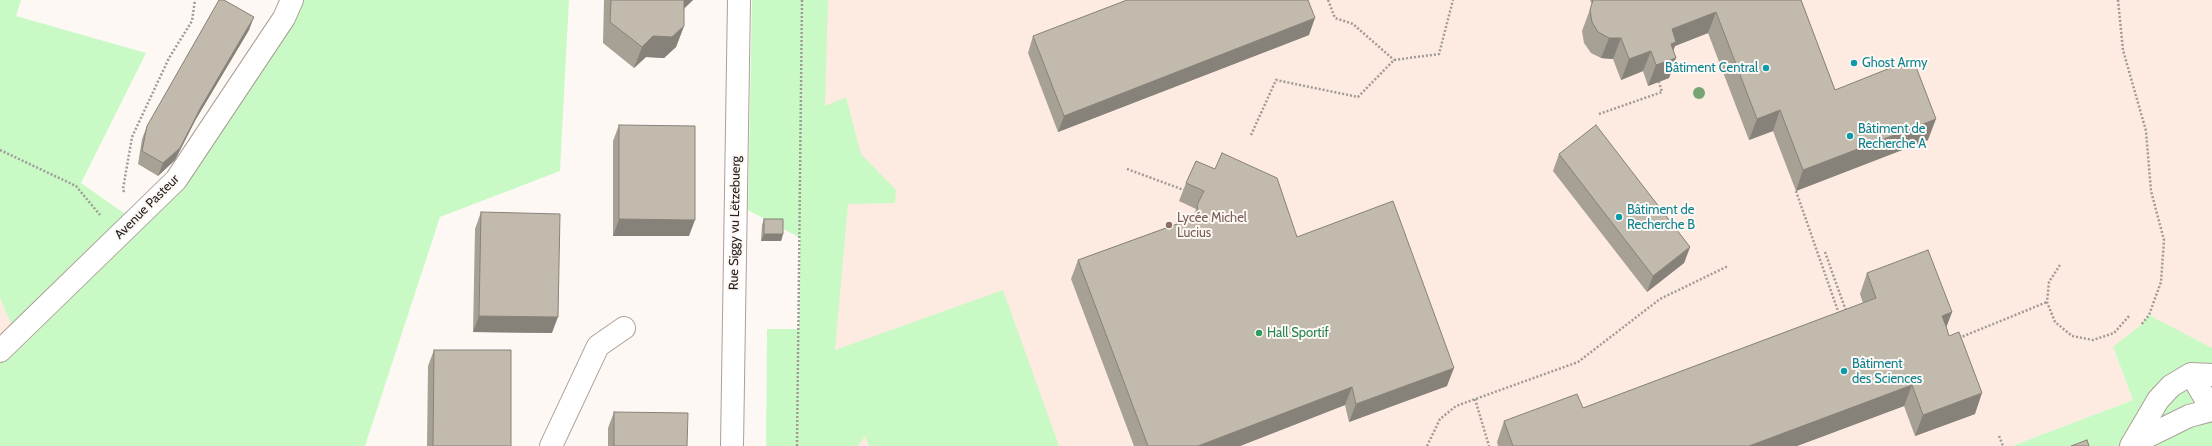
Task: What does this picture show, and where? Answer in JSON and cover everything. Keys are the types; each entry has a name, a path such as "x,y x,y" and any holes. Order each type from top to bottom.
{"street":[{"name":"Avenue Pasteur","path":"0,351 176,180 284,18 292,0"},
{"name":"Rue Siggy vu Lëtzebuerg","path":"732,446 739,0"},
{"path":"552,446 598,346 624,328"},
{"path":"2202,374 2212,410 2189,416 2132,445 2158,400 2171,386 2202,374"}],"path":[{"path":"135,221 123,189 132,137 169,58 192,21 195,0"},
{"path":"798,446 802,0"},
{"path":"1328,0 1335,18 1353,24 1394,60"},
{"path":"1251,135 1276,80 1358,97 1394,60 1439,54 1453,0"},
{"path":"2118,0 2123,50 2146,131 2151,191 2164,240 2161,282 2148,315 2141,325"},
{"path":"1599,114 1662,92 1659,82"},
{"path":"0,150 76,186 118,236"},
{"path":"1127,169 1184,190"},
{"path":"1796,191 1842,321"},
{"path":"1825,252 1849,318"},
{"path":"2060,265 2049,282 2047,302 2055,322 2072,336 2093,340 2114,333 2129,316"},
{"path":"1427,446 1440,419 1456,406 1578,362 1660,299 1728,266"},
{"path":"1952,341 2047,302"},
{"path":"1475,399 1489,446"},
{"path":"1999,436 2003,446"}],"shaded area":[{"path":"813,0 2212,0 2212,348 2148,315 2141,325 2113,348 2133,400 2012,446 808,446"},
{"path":"0,298 16,335 0,356"}],"green space":[{"path":"0,0 21,0 16,16 146,53 81,183 135,221 292,0 569,0 560,171 440,217 365,446 0,446 0,356 16,335 0,298"},
{"path":"752,0 828,0 825,106 846,97 861,154 896,190 895,203 848,204 835,350 1003,290 1059,446 869,446 865,436 858,446 766,446 767,329 799,329 800,238 748,210"},
{"path":"2149,315 2212,348 2212,446 2012,446 2133,400 2113,347 2141,325"}],"building":[{"path":"219,0 224,0 254,17 201,107 180,148 163,163 142,151 147,126"},
{"path":"611,0 684,0 684,26 672,37 653,36 642,47 610,22"},
{"path":"1127,0 1308,0 1315,18 1064,116 1033,36"},
{"path":"1593,0 1801,0 1835,90 1913,59 1936,119 1803,170 1780,110 1757,119 1716,12 1672,29 1676,42 1671,44 1676,58 1656,65 1651,51 1629,59 1621,38 1609,38 1598,32 1592,22 1590,10"},
{"path":"619,125 695,126 695,220 619,219"},
{"name":"Bâtiment de Recherche B","path":"1596,125 1690,247 1653,276 1559,154"},
{"name":"Hall Sportif","path":"1222,153 1277,178 1297,237 1393,201 1454,368 1356,404 1352,387 1198,446 1148,446 1078,260 1199,216 1197,205 1204,191 1186,183 1196,161 1215,169"},
{"path":"481,212 560,214 558,317 479,316"},
{"path":"764,219 783,219 783,234 764,234"},
{"name":"Bâtiment des Sciences","path":"1928,250 1952,312 1942,316 1949,336 1959,332 1982,393 1923,415 1912,385 1749,446 1513,446 1504,421 1577,394 1583,408 1876,298 1867,273"},
{"path":"434,350 511,350 511,446 433,446"},
{"path":"614,412 688,413 687,446 614,446"},
{"path":"2087,440 2089,446 2071,446"}],"place":[{"name":"Ghost Army","path":"1854,63"},
{"name":"Bâtiment Central","path":"1766,68"},
{"name":"Bâtiment de Recherche A","path":"1850,136"},
{"name":"Bâtiment de Recherche B","path":"1619,217"},
{"name":"Lycée Michel Lucius","path":"1169,225"},
{"name":"Hall Sportif","path":"1259,333"},
{"name":"Bâtiment des Sciences","path":"1844,371"}]}
